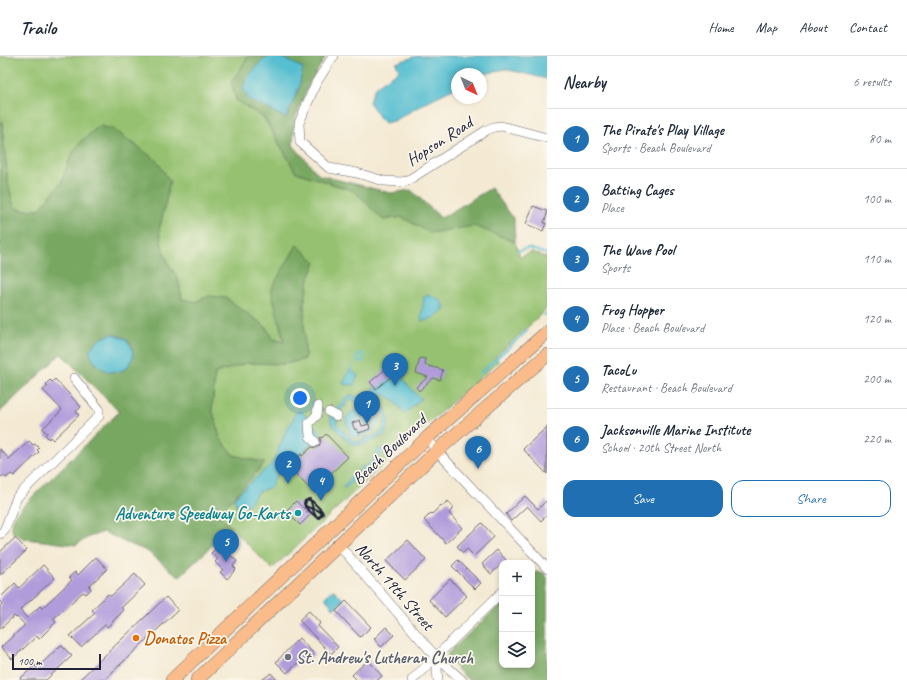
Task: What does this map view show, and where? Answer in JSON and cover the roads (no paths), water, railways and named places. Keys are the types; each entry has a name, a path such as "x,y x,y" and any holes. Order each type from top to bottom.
{"highway":[{"name":"Beach Boulevard","path":"172,680 426,438 547,332"},
{"path":"196,680 437,451 547,355"},
{"path":"230,648 228,642 229,636 276,590 274,584"},
{"path":"188,680 218,651 220,635"}],"street":[{"name":"Hopson Road","path":"334,56 316,84 300,123 300,142 329,168 357,173 384,181 401,182 408,181 494,127 501,126 547,138"},
{"path":"0,534 4,531 17,497 99,416 100,409 74,378"},
{"path":"315,442 310,436 309,423 317,415 318,406"},
{"path":"426,438 534,560"},
{"name":"North 19th Street","path":"339,545 436,657 462,680"},
{"path":"535,561 547,568"},
{"path":"412,680 499,595"},
{"path":"436,657 438,680"}],"water":[{"path":"270,56 279,56 303,68 299,88 286,118 248,99 243,87 254,69"},
{"path":"417,56 547,56 547,79 505,69 487,74 487,68 451,68 451,90 394,121 385,123 369,102 375,87 399,71 396,63"},
{"path":"427,295 438,298 445,308 435,317 422,321 421,318 424,297"},
{"path":"113,334 126,339 132,347 133,357 128,367 121,371 110,372 101,368 93,360 89,350 100,340"},
{"path":"393,356 398,360 395,363 407,384 421,399 405,414 391,398 372,390 374,387 376,389 393,375 387,368 390,366 389,358"},
{"path":"350,369 358,376 354,385 343,384"},
{"path":"349,395 374,401 382,405 388,416 386,433 383,436 364,444 354,445 345,439 332,424 330,417 331,413 339,407","holes":["350,399 360,403 374,405 376,408 377,406 381,410 384,416 384,422 380,433 367,438 367,436 362,441 355,441 352,440 336,423 338,421 335,417 336,415"]},
{"path":"299,411 302,412 322,434 275,477 271,487 258,492 248,505 236,506 234,498 273,462 286,431 294,416"},
{"path":"353,411 367,411 371,415 378,413 381,422 376,426 373,432 353,437 350,434 346,423 346,417"},
{"path":"379,449 384,451 374,461 374,465 371,470 368,470 367,465 372,461 377,450"},
{"path":"364,466 367,470 355,475 351,483 346,488 343,487 351,476 359,472 361,467"},
{"path":"334,590 344,600 334,609 326,599 326,596"}],"waterway":[{"path":"518,251 528,248 547,254"},
{"path":"479,374 528,330"},
{"path":"362,353 358,355 356,359 359,362 363,361 365,354"},
{"path":"350,371 353,365"}],"railway":[{"path":"312,501 311,501 310,500 309,500 307,500 306,501 305,505 309,508 311,508 314,509 316,509 318,510 322,514 321,516 319,517 317,517 315,515 313,511 313,509 312,506 312,504 311,501 310,499 309,499 305,501 304,503 305,507 316,517 319,518 323,514 322,511 312,501"}],"place":[{"name":"The Wave Pool","path":"395,386"},
{"name":"The Pirate's Play Village","path":"367,424"},
{"name":"Jacksonville Marine Institute","path":"478,469"},
{"name":"Batting Cages","path":"288,484"},
{"name":"Frog Hopper","path":"321,501"},
{"name":"Adventure Speedway Go-Karts","path":"298,513"},
{"name":"TacoLu","path":"226,562"},
{"name":"Donatos Pizza","path":"136,638"},
{"name":"St. Andrew's Lutheran Church","path":"288,657"}]}
